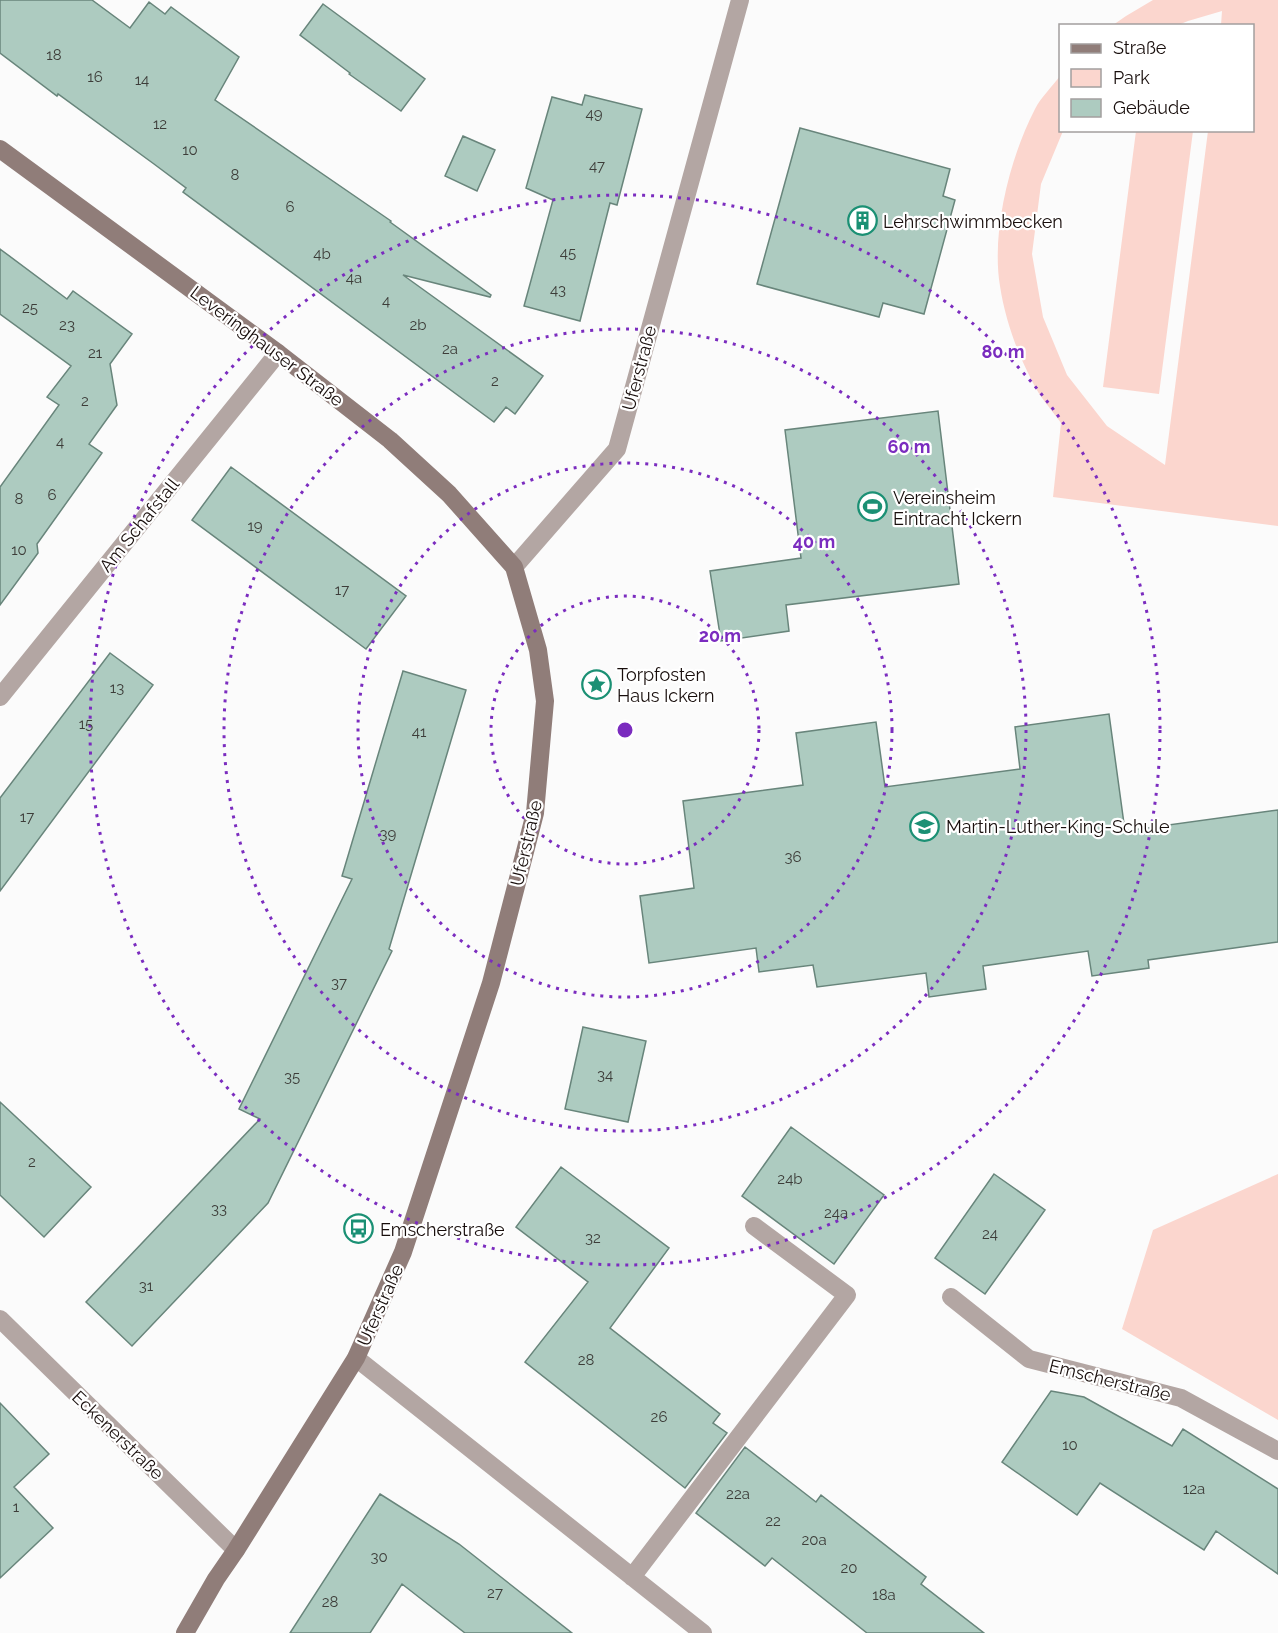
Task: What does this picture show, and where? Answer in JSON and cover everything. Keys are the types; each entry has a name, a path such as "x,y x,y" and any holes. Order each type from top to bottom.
{"main road":[{"name":"Leveringhauser Straße","path":"0,150 278,353 390,440 449,494 514,567"},
{"name":"Uferstraße","path":"185,1633 216,1579 356,1358 404,1252 491,983 535,813 545,701 538,650 514,567"}],"street":[{"name":"Uferstraße","path":"514,567 617,450 740,0"},
{"name":"Am Schafstall","path":"0,697 278,353"},
{"path":"632,1577 847,1295 754,1226"},
{"name":"Emscherstraße","path":"951,1297 1029,1359 1181,1398 1278,1451"},
{"name":"Eckenerstraße","path":"0,1319 236,1550"},
{"path":"356,1358 703,1633"}],"green space":[{"path":"1153,0 1278,0 1278,526 1053,497 1061,423 1032,381 1017,347 1005,311 998,265 998,242 1005,195 1018,149 1037,105 1059,77 1059,132 1063,132 1041,184 1032,254 1043,317 1067,375 1107,426 1165,465 1208,132 1254,132 1254,24 1221,24 1222,11 1180,24 1114,24"},
{"path":"1136,132 1193,132 1159,394 1103,387"},
{"path":"1278,1174 1278,1420 1122,1329 1153,1230"}],"building":[{"path":"0,0 92,0 130,28 149,2 165,14 171,7 239,57 215,100 391,221 491,295 490,297 403,275 543,376 515,414 506,407 494,422 183,192 186,188 154,164 0,53"},
{"path":"323,4 425,79 401,111 300,35"},
{"path":"585,95 642,109 617,205 610,203 580,321 524,306 553,200 526,188 552,97 582,105"},
{"name":"Lehrschwimmbecken","path":"800,128 950,169 943,196 955,200 924,314 883,303 879,317 757,284"},
{"path":"463,136 495,150 477,191 445,176"},
{"path":"0,249 67,299 73,291 132,334 110,364 117,405 89,444 102,453 37,544 38,553 0,605 0,487 59,405 47,397 71,366 0,314"},
{"name":"Vereinsheim Eintracht Ickern","path":"938,411 959,584 786,605 789,631 721,641 710,571 801,558 785,430"},
{"path":"231,467 406,596 366,649 192,520"},
{"path":"110,653 153,685 0,891 0,798"},
{"path":"403,671 466,690 389,949 392,951 268,1203 132,1346 86,1302 260,1119 239,1109 352,879 342,876"},
{"path":"1109,714 1125,831 1278,810 1278,942 1148,960 1149,968 1092,976 1088,951 983,966 986,989 929,997 926,973 817,987 813,965 759,972 756,948 649,963 640,896 694,888 683,801 803,785 796,733 876,722 885,787 1020,769 1015,727"},
{"path":"583,1027 646,1041 628,1122 565,1109"},
{"path":"0,1102 91,1187 44,1237 0,1195"},
{"path":"791,1127 884,1195 834,1264 742,1196"},
{"path":"561,1167 669,1248 610,1328 720,1414 713,1423 727,1433 685,1488 525,1362 588,1282 516,1227"},
{"path":"994,1174 1045,1210 985,1294 935,1258"},
{"path":"1051,1391 1084,1397 1172,1446 1183,1429 1278,1489 1278,1574 1216,1531 1204,1550 1100,1483 1077,1515 1002,1462"},
{"path":"0,1403 49,1454 14,1487 53,1528 0,1578"},
{"path":"745,1447 816,1502 821,1495 926,1577 921,1584 984,1633 867,1633 772,1558 765,1566 696,1513"},
{"path":"380,1494 459,1544 572,1633 465,1633 402,1584 370,1633 290,1633"}],"place":[{"name":"Lehrschwimmbecken","path":"862,221"},
{"name":"Vereinsheim Eintracht Ickern","path":"872,507"},
{"name":"Torpfosten Haus Ickern","path":"596,684"},
{"name":"Martin-Luther-King-Schule","path":"925,826"},
{"name":"Emscherstraße","path":"359,1229"}]}
